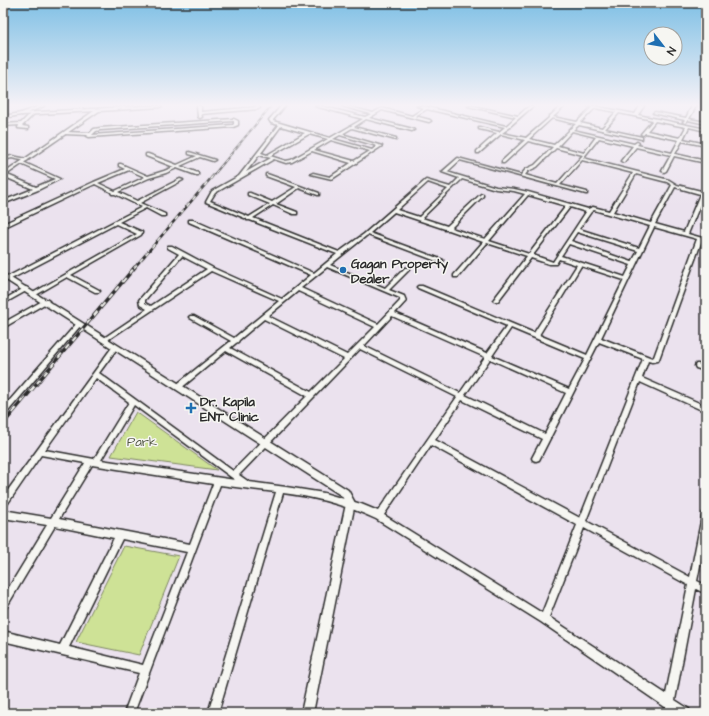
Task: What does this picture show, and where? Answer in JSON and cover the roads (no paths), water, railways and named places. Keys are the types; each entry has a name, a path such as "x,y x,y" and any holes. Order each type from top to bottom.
{"street":[{"path":"4,176 56,139"},
{"path":"238,180 269,139"},
{"path":"267,156 296,139"},
{"path":"258,153 290,162 331,139"},
{"path":"334,139 373,150"},
{"path":"313,174 331,178 380,146 358,139"},
{"path":"478,152 493,139"},
{"path":"523,175 527,170 536,166 561,139"},
{"path":"558,185 596,139"},
{"path":"609,139 706,162"},
{"path":"623,161 640,139"},
{"path":"503,162 528,140 585,154"},
{"path":"664,172 681,140 706,146"},
{"path":"312,150 355,163"},
{"path":"190,153 213,160"},
{"path":"147,155 197,174"},
{"path":"114,193 148,177 178,167 200,156"},
{"path":"3,159 12,157 26,160"},
{"path":"274,158 238,180 214,192 208,201 249,219 340,254"},
{"path":"586,193 459,158 444,172 498,188 512,189 528,193 589,211"},
{"path":"581,159 670,182 674,185 704,193"},
{"path":"3,204 59,178 22,163"},
{"path":"120,165 148,177"},
{"path":"3,226 128,169"},
{"path":"611,212 635,173"},
{"path":"267,175 318,194"},
{"path":"4,176 37,189"},
{"path":"419,219 462,177"},
{"path":"136,203 181,180"},
{"path":"178,387 366,234 427,181 450,188"},
{"path":"95,183 163,215"},
{"path":"686,234 704,193 706,184"},
{"path":"536,458 598,339 652,224 674,185"},
{"path":"249,219 299,187"},
{"path":"456,276 528,193"},
{"path":"250,194 296,213"},
{"path":"447,228 482,195"},
{"path":"496,300 568,205"},
{"path":"6,277 145,207"},
{"path":"394,210 551,263 554,263 559,257 589,211 594,208 703,239 656,359 652,360 646,358 598,339"},
{"path":"191,221 315,275"},
{"path":"34,294 140,233 116,222"},
{"path":"576,230 641,250"},
{"path":"366,234 441,260"},
{"path":"568,242 634,264"},
{"path":"170,247 211,269 282,301"},
{"path":"151,309 142,304 142,300 182,254"},
{"path":"559,257 627,279"},
{"path":"535,336 580,264"},
{"path":"234,475 391,314 403,299 386,290 327,265"},
{"path":"104,340 211,269"},
{"path":"386,290 407,269"},
{"path":"67,275 97,292"},
{"path":"6,277 46,301 79,324 266,442 345,494 351,503 307,713"},
{"path":"420,288 588,358"},
{"path":"3,302 26,289"},
{"path":"298,289 378,326"},
{"path":"3,326 46,301"},
{"path":"391,314 570,392"},
{"path":"192,317 236,341"},
{"path":"264,317 347,358"},
{"path":"3,413 79,324"},
{"path":"379,516 510,325"},
{"path":"359,346 546,438"},
{"path":"3,503 115,347"},
{"path":"226,348 312,396"},
{"path":"544,619 646,358"},
{"path":"698,366 706,369"},
{"path":"96,374 248,486"},
{"path":"638,379 706,409"},
{"path":"3,605 54,522 133,401"},
{"path":"430,441 706,590"},
{"path":"39,452 248,486 311,494 351,503 379,516 544,619 685,713"},
{"path":"129,713 218,481"},
{"path":"213,713 280,490"},
{"path":"3,514 54,522 192,549"},
{"path":"669,703 706,516"},
{"path":"63,650 120,535"},
{"path":"3,636 145,670"}],"railway":[{"path":"211,178 243,139"},
{"path":"134,268 212,177"},
{"path":"37,383 135,267"},
{"path":"3,424 38,382"}],"place":[{"name":"Gagan Property Dealer","path":"343,270"},
{"name":"Dr. Kapila ENT Clinic","path":"191,408"}],"park label":[{"name":"Park","path":"142,441"}]}
